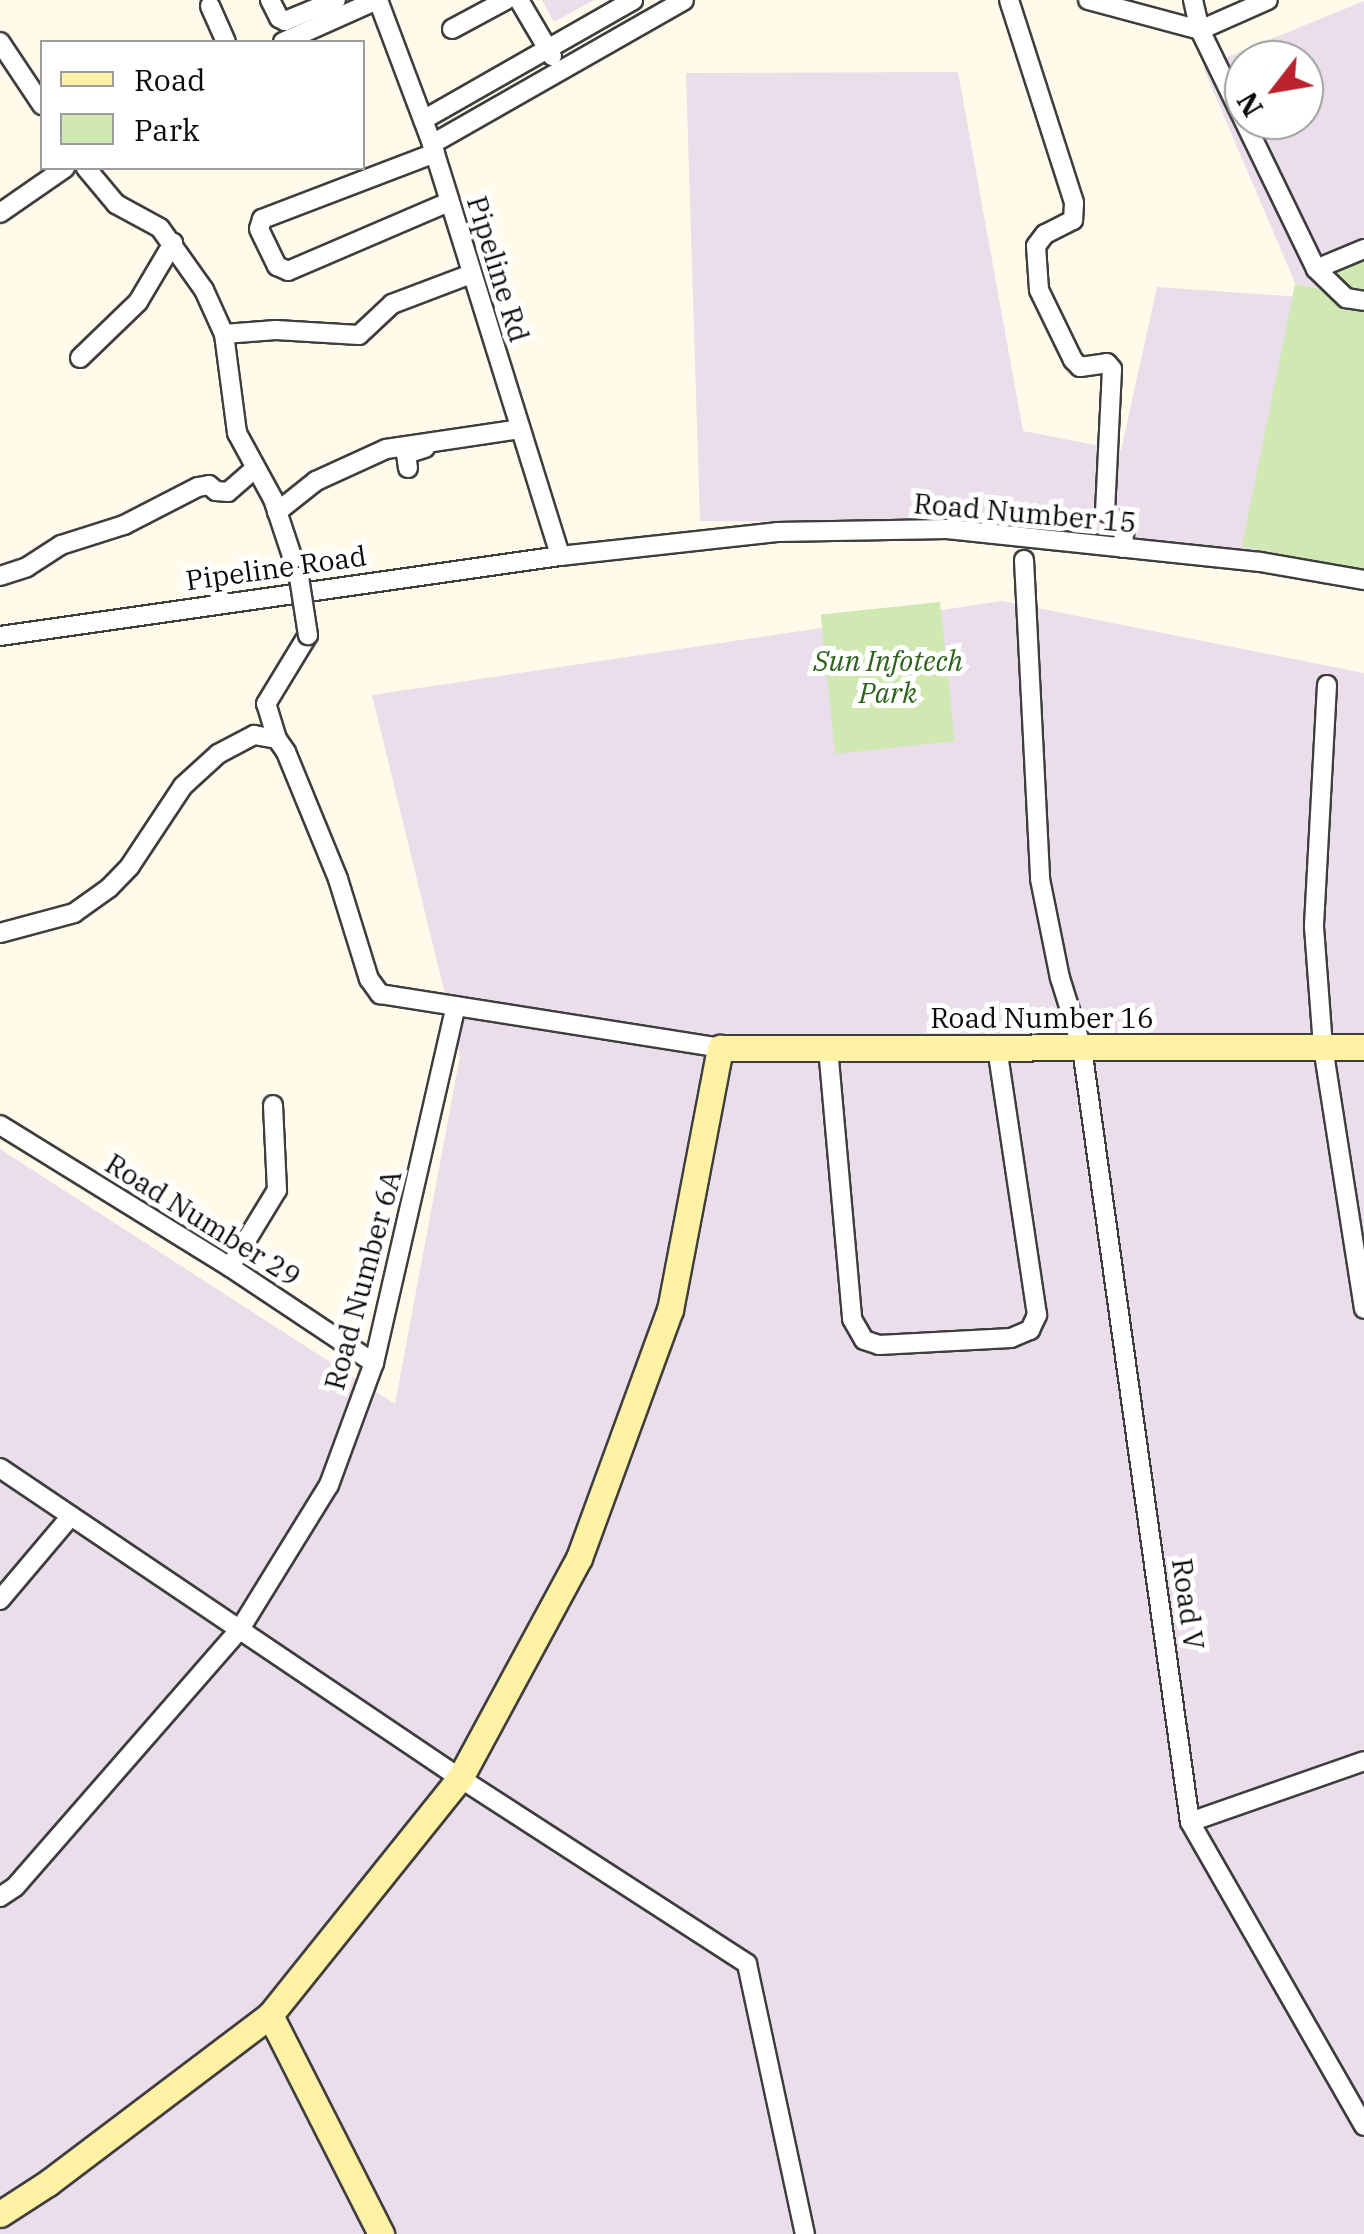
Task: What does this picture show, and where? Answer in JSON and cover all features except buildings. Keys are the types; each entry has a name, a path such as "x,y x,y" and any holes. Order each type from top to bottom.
{"street":[{"path":"270,0 278,18 285,21 336,0"},
{"path":"288,40 378,0"},
{"name":"Pipeline Rd","path":"378,0 433,148 560,556"},
{"path":"452,30 506,0"},
{"path":"520,0 560,70"},
{"path":"422,120 633,0"},
{"path":"449,202 288,271 276,266 260,229 262,219 433,148 684,0"},
{"path":"1009,0 1074,203 1073,220 1045,234 1036,246 1039,290 1073,360 1080,367 1107,362 1112,369 1105,512 1125,529 1122,548"},
{"path":"1088,0 1200,30 1268,0"},
{"path":"1193,0 1200,30 1316,269 1346,298 1364,301"},
{"path":"210,6 225,40"},
{"path":"0,42 40,103"},
{"path":"0,212 61,170"},
{"path":"0,2214 48,2183 270,2015 460,1778 579,1558 670,1310 720,1048 390,997 374,988 311,810 277,739 266,704 308,635 299,577 278,512 237,433 224,334 204,290 173,243 160,228 116,204 88,170"},
{"path":"80,358 138,302 173,243"},
{"path":"1316,269 1364,249"},
{"path":"224,334 276,330 359,335 392,304 471,274"},
{"path":"278,512 316,481 350,462 386,449 520,429"},
{"path":"408,468 406,454 430,447 433,440"},
{"path":"0,576 27,567 61,544 124,525 198,487 209,484 216,491 228,492 254,469"},
{"name":"Road Number 15","path":"560,556 796,532 947,529 1260,562 1364,580"},
{"name":"Pipeline Road","path":"0,636 560,556"},
{"name":"Road V","path":"1024,560 1040,878 1060,978 1082,1048 1190,1822 1364,2126"},
{"path":"1327,685 1314,928 1323,1047 1364,1309"},
{"path":"0,933 74,912 110,888 130,866 183,786 218,754 254,735 277,739"},
{"name":"Road Number 6A","path":"0,1897 15,1887 240,1629 329,1485 374,1364 456,1006"},
{"name":"Road Number 16","path":"720,1048 1364,1047"},
{"path":"828,1048 852,1319 864,1340 879,1345 1011,1338 1030,1330 1037,1315 997,1048"},
{"path":"230,1267 277,1190 273,1105"},
{"name":"Road Number 29","path":"0,1125 230,1267 374,1364"},
{"path":"0,1468 460,1778 747,1964 804,2234"},
{"path":"0,1600 71,1516"},
{"path":"1190,1822 1364,1762"},
{"path":"270,2015 381,2234"}],"shaded area":[{"path":"542,0 594,0 554,22"},
{"path":"1364,1 1364,574 1055,524 700,521 686,73 958,72 1023,431 1121,450 1157,287 1301,297 1234,140 1324,140 1324,40 1269,40"},
{"path":"1224,58 1224,116 1203,67"},
{"path":"1002,601 1364,673 1364,2234 0,2234 0,1149 395,1404 460,1056 372,695"}],"green space":[{"path":"1364,259 1364,292 1346,288 1331,272"},
{"path":"1295,284 1364,298 1364,571 1242,546"},
{"name":"Sun Infotech Park","path":"940,602 955,741 835,754 821,615"}]}
